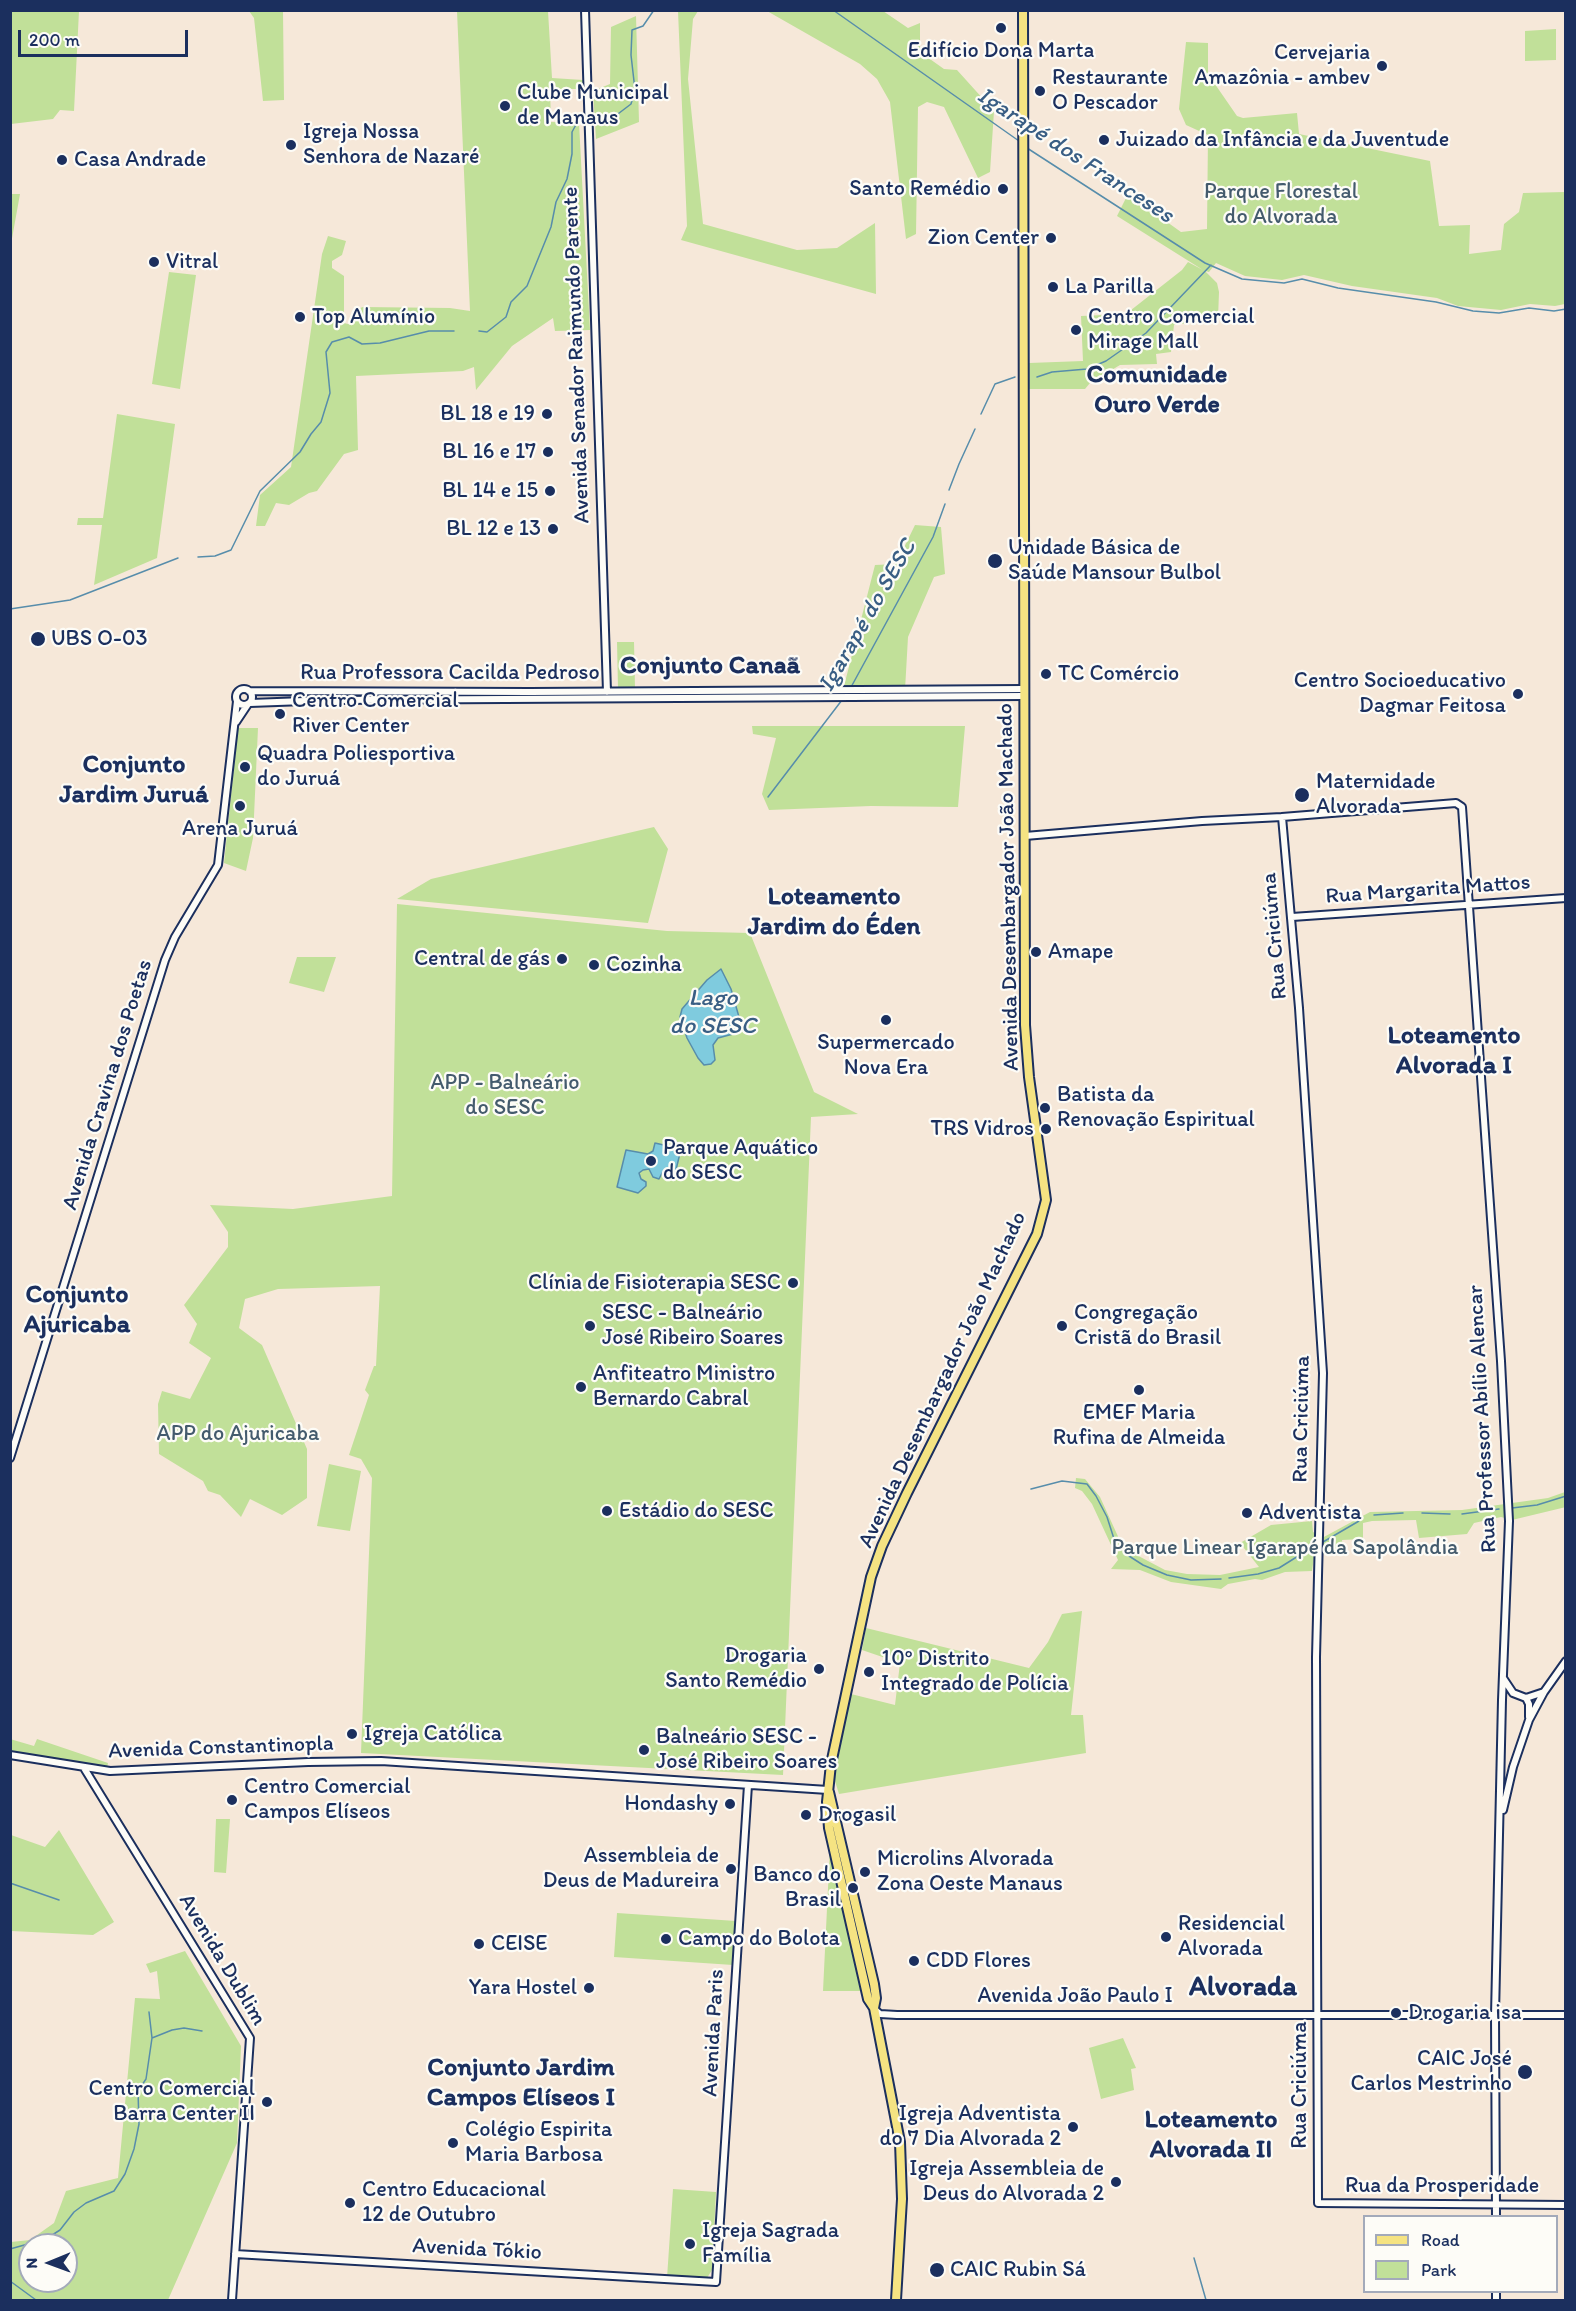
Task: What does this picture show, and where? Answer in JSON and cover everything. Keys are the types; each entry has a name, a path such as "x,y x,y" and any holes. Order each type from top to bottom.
{"main road":[{"name":"Avenida Desembargador João Machado","path":"896,2301 900,2253 902,2157 874,2008 868,1999 829,1828 828,1790 831,1764 863,1604 882,1546 1037,1234 1046,1200 1029,1077 1025,1025 1023,10"}],"street":[{"name":"Avenida Senador Raimundo Parente","path":"585,10 608,698"},
{"path":"244,689 249,691 252,695 249,704 241,705 236,695 244,689"},
{"name":"Rua Professora Cacilda Pedroso","path":"249,691 1024,692"},
{"name":"Rua Professora Cacilda Pedroso","path":"249,704 332,700 722,699 1024,692"},
{"name":"Avenida Cravina dos Poetas","path":"10,1458 165,960 175,937 218,865 237,701"},
{"name":"Avenida Cravina dos Poetas","path":"234,725 249,704"},
{"name":"Rua Professor Abílio Alencar","path":"1282,817 1456,803 1463,811 1509,1501 1502,1676 1495,2015 1496,2215"},
{"path":"1025,836 1185,822 1282,817"},
{"name":"Rua Criciúma","path":"1282,817 1292,917 1323,1373 1316,1646 1318,2203"},
{"name":"Rua Margarita Mattos","path":"1292,917 1566,898"},
{"path":"1500,1822 1513,1767 1529,1720 1544,1692 1566,1661"},
{"path":"1502,1676 1513,1693 1526,1698 1544,1692"},
{"path":"1502,1700 1513,1693"},
{"path":"1526,1698 1529,1704 1529,1720"},
{"name":"Avenida Constantinopla","path":"10,1755 120,1772 308,1762 381,1761 828,1790"},
{"path":"1500,1764 1507,1768 1513,1767"},
{"name":"Avenida Dublim","path":"84,1768 250,2038 232,2301"},
{"name":"Avenida Paris","path":"716,2282 748,1785"},
{"name":"Avenida João Paulo I","path":"874,2008 880,2014 897,2015 1566,2014"},
{"name":"Rua da Prosperidade","path":"1318,2203 1566,2205"},
{"name":"Avenida Tókio","path":"236,2254 716,2282"}],"green space":[{"path":"11,10 79,11 74,111 60,110 53,119 11,124"},
{"path":"249,11 283,11 284,100 263,101 254,18"},
{"path":"457,11 548,11 552,78 583,80 583,89 550,89 551,122 579,123 590,330 555,331 553,318 512,346 476,390 474,367 463,371 356,376 358,450 344,454 317,491 289,505 276,503 265,526 256,526 260,495 291,467 322,254 328,236 346,241 342,255 332,261 332,268 344,276 344,323 352,325 360,308 363,307 450,308 470,311"},
{"path":"678,11 698,11 693,19 688,79 703,224 797,250 837,248 875,223 876,294 681,240 687,226"},
{"path":"767,11 883,11 908,28 920,23 920,52 944,69 957,70 994,111 990,172 978,178 944,107 927,102 918,107 916,234 906,239 890,102 877,79 860,64"},
{"path":"636,16 639,122 596,139 593,91 610,84 611,27"},
{"path":"1556,29 1556,60 1525,61 1525,31"},
{"name":"Parque Florestal do Alvorada","path":"1186,42 1208,43 1208,74 1237,116 1243,118 1297,113 1299,134 1430,161 1439,226 1470,225 1469,254 1501,250 1504,224 1519,212 1523,193 1565,192 1565,304 1555,306 1530,304 1501,310 1458,306 1437,298 1352,286 1304,275 1282,280 1245,276 1216,263 1209,272 1205,271 1217,283 1218,319 1174,325 1171,352 1156,354 1157,364 1120,365 1090,383 1085,389 1029,389 1029,363 1083,361 1081,316 1126,314 1182,270 1188,262 1203,270 1117,216 1128,194 1181,232 1207,229 1208,135 1186,125 1179,109"},
{"path":"10,194 20,194 11,244"},
{"path":"169,272 196,275 180,389 152,384"},
{"path":"117,414 175,424 157,558 94,585 102,525 77,525 78,518 103,518"},
{"path":"915,525 941,527 945,574 934,577 908,637 905,690 843,690 875,565 896,564"},
{"path":"617,642 634,642 635,688 618,688"},
{"path":"752,726 965,726 958,807 871,806 769,810 762,794 776,738 753,734"},
{"path":"238,728 258,728 253,838 246,871 224,863"},
{"path":"654,827 668,849 648,923 397,899 431,879"},
{"name":"SESC - Balneário José Ribeiro Soares","path":"397,904 667,931 750,933 814,1092 858,1114 811,1117 783,1775 361,1753 372,1478 361,1459 349,1455 369,1395 365,1390 374,1366 376,1366 380,1286 278,1289 245,1299 239,1328 262,1345 307,1449 307,1498 282,1515 250,1499 241,1517 220,1495 208,1491 203,1481 159,1454 158,1404 162,1391 190,1399 211,1358 189,1343 197,1324 184,1305 228,1247 228,1232 210,1205 293,1209 392,1196"},
{"path":"297,957 336,957 324,992 289,983"},
{"path":"329,1464 361,1471 350,1531 317,1526"},
{"name":"Parque Linear Igarapé da Sapolândia","path":"1076,1478 1085,1479 1100,1497 1121,1543 1129,1551 1165,1570 1187,1574 1220,1575 1259,1567 1240,1543 1271,1525 1312,1521 1313,1532 1322,1538 1370,1512 1462,1510 1548,1498 1565,1492 1566,1507 1512,1520 1501,1517 1474,1523 1467,1534 1419,1538 1416,1520 1363,1523 1363,1539 1342,1540 1343,1548 1314,1557 1312,1571 1285,1572 1262,1580 1255,1579 1228,1584 1221,1589 1171,1582 1140,1570 1111,1569 1118,1560 1092,1504 1082,1491 1075,1488"},
{"path":"1082,1611 1071,1715 1083,1715 1086,1753 839,1794 834,1778 851,1694 895,1705 900,1663 862,1650 866,1628 1029,1668 1048,1642 1062,1614"},
{"path":"10,1739 34,1746 37,1739 108,1763 107,1768 11,1753"},
{"path":"216,1819 230,1819 226,1873 214,1872"},
{"path":"831,1826 866,1991 823,1991"},
{"path":"59,1830 114,1922 93,1935 11,1931 11,1835 45,1847"},
{"path":"617,1913 736,1921 733,1965 614,1957"},
{"path":"185,1951 241,2046 237,2143 168,2300 11,2300 11,2242 18,2241 18,2293 78,2293 78,2233 40,2233 54,2223 66,2191 118,2178 135,1998 160,1999 157,1971 150,1973 146,1964"},
{"path":"1123,2038 1136,2068 1131,2069 1134,2090 1101,2099 1089,2048"},
{"path":"673,2189 716,2192 712,2270 707,2278 667,2278"}],"water":[{"name":"Lago do SESC","path":"721,969 731,989 741,1024 733,1034 718,1038 713,1045 715,1060 711,1064 704,1065 687,1038 680,1017 682,1009 707,980"},
{"name":"Parque Aquático do SESC","path":"655,1143 681,1149 675,1174 662,1173 659,1179 653,1177 649,1169 643,1170 639,1173 641,1179 646,1182 646,1186 638,1193 617,1187 626,1150 648,1154 653,1151"}],"waterway":[{"path":"592,121 610,120 631,104 635,90 631,55 632,30 643,26 654,10"},
{"name":"Igarapé dos Franceses","path":"833,10 1019,141"},
{"path":"479,331 487,332 506,317 511,302 527,286 551,227 556,202 567,179 572,154 572,132 578,121"},
{"name":"Igarapé dos Franceses","path":"1027,148 1205,263 1242,279 1284,283 1302,279 1338,288 1436,302 1473,311 1499,313 1529,308 1554,311 1566,309"},
{"name":"Igarapé do SESC","path":"1037,377 1052,372 1087,369 1106,361 1146,333 1211,265"},
{"path":"198,557 215,556 231,550 260,491 300,452 321,422 330,393 326,352 332,342 349,337 362,344 380,343 429,331 454,331"},
{"name":"Igarapé do SESC","path":"981,414 995,384 1015,377"},
{"name":"Igarapé do SESC","path":"949,490 975,429"},
{"name":"Igarapé do SESC","path":"850,689 933,537 945,504"},
{"path":"10,609 70,600 178,558"},
{"name":"Igarapé do SESC","path":"768,797 842,700"},
{"path":"1031,1489 1062,1481 1087,1484 1107,1517 1116,1545"},
{"path":"1512,1508 1537,1505 1566,1496"},
{"path":"1462,1514 1499,1509"},
{"path":"1374,1515 1403,1513"},
{"path":"1422,1513 1450,1514"},
{"path":"1323,1542 1359,1521"},
{"path":"1229,1578 1279,1568 1311,1548"},
{"path":"1129,1556 1167,1575 1191,1580 1221,1579"},
{"path":"10,1883 59,1900"},
{"path":"10,2249 46,2239 60,2230 74,2212 86,2203 114,2191 125,2174 134,2149 139,2124 138,2091 146,2079 152,2038 149,2012"},
{"path":"152,2038 184,2028 202,2031"},
{"path":"1194,2258 1206,2300"},
{"path":"10,2281 36,2300"}],"place":[{"name":"Edifício Dona Marta","path":"1001,28"},
{"name":"Cervejaria Amazônia - ambev","path":"1382,66"},
{"name":"Restaurante O Pescador","path":"1040,91"},
{"name":"Clube Municipal de Manaus","path":"505,106"},
{"name":"Juizado da Infância e da Juventude","path":"1104,140"},
{"name":"Igreja Nossa Senhora de Nazaré","path":"291,145"},
{"name":"Casa Andrade","path":"62,160"},
{"name":"Santo Remédio","path":"1003,189"},
{"name":"Zion Center","path":"1051,238"},
{"name":"Vitral","path":"154,262"},
{"name":"La Parilla","path":"1053,287"},
{"name":"Top Alumínio","path":"300,317"},
{"name":"Centro Comercial Mirage Mall","path":"1076,330"},
{"name":"BL 18 e 19","path":"547,414"},
{"name":"BL 16 e 17","path":"548,452"},
{"name":"BL 14 e 15","path":"550,491"},
{"name":"BL 12 e 13","path":"553,529"},
{"name":"Unidade Básica de Saúde Mansour Bulbol","path":"995,561"},
{"name":"UBS O-03","path":"38,639"},
{"name":"TC Comércio","path":"1046,674"},
{"name":"Centro Socioeducativo Dagmar Feitosa","path":"1518,694"},
{"name":"Centro Comercial River Center","path":"280,714"},
{"name":"Quadra Poliesportiva do Juruá","path":"245,767"},
{"name":"Maternidade Alvorada","path":"1302,795"},
{"name":"Arena Juruá","path":"240,806"},
{"name":"Amape","path":"1036,952"},
{"name":"Central de gás","path":"562,959"},
{"name":"Cozinha","path":"594,965"},
{"name":"Supermercado Nova Era","path":"886,1020"},
{"name":"Batista da Renovação Espiritual","path":"1045,1108"},
{"name":"TRS Vidros","path":"1046,1129"},
{"name":"Parque Aquático do SESC","path":"651,1161"},
{"name":"Clínia de Fisioterapia SESC","path":"793,1283"},
{"name":"SESC - Balneário José Ribeiro Soares","path":"590,1326"},
{"name":"Congregação Cristã do Brasil","path":"1062,1326"},
{"name":"Anfiteatro Ministro Bernardo Cabral","path":"581,1387"},
{"name":"EMEF Maria Rufina de Almeida","path":"1139,1390"},
{"name":"Estádio do SESC","path":"607,1511"},
{"name":"Adventista","path":"1247,1513"},
{"name":"Drogaria Santo Remédio","path":"819,1669"},
{"name":"10º Distrito Integrado de Polícia","path":"869,1672"},
{"name":"Igreja Católica","path":"352,1734"},
{"name":"Balneário SESC - José Ribeiro Soares","path":"644,1750"},
{"name":"Centro Comercial Campos Elíseos","path":"232,1800"},
{"name":"Hondashy","path":"730,1804"},
{"name":"Drogasil","path":"806,1815"},
{"name":"Assembleia de Deus de Madureira","path":"731,1869"},
{"name":"Microlins Alvorada Zona Oeste Manaus","path":"865,1872"},
{"name":"Banco do Brasil","path":"853,1888"},
{"name":"Residencial Alvorada","path":"1166,1937"},
{"name":"Campo do Bolota","path":"666,1939"},
{"name":"CEISE","path":"479,1944"},
{"name":"CDD Flores","path":"914,1961"},
{"name":"Yara Hostel","path":"589,1988"},
{"name":"Drogaria isa","path":"1396,2013"},
{"name":"CAIC José Carlos Mestrinho","path":"1525,2072"},
{"name":"Centro Comercial Barra Center II","path":"267,2102"},
{"name":"Igreja Adventista do 7 Dia Alvorada 2","path":"1073,2127"},
{"name":"Colégio Espirita Maria Barbosa","path":"453,2143"},
{"name":"Igreja Assembleia de Deus do Alvorada 2","path":"1116,2182"},
{"name":"Centro Educacional 12 de Outubro","path":"350,2203"},
{"name":"Igreja Sagrada Família","path":"690,2244"},
{"name":"CAIC Rubin Sá","path":"937,2270"}],"district":[{"name":"Comunidade Ouro Verde","path":"1157,390"},
{"name":"Conjunto Canaã","path":"710,666"},
{"name":"Conjunto Jardim Juruá","path":"134,780"},
{"name":"Loteamento Jardim do Éden","path":"834,912"},
{"name":"Loteamento Alvorada I","path":"1454,1051"},
{"name":"Conjunto Ajuricaba","path":"77,1310"},
{"name":"Alvorada","path":"1243,1988"},
{"name":"Conjunto Jardim Campos Elíseos I","path":"521,2083"},
{"name":"Loteamento Alvorada II","path":"1211,2135"}],"park label":[{"name":"APP - Balneário do SESC","path":"505,1096"},
{"name":"APP do Ajuricaba","path":"238,1434"}]}
